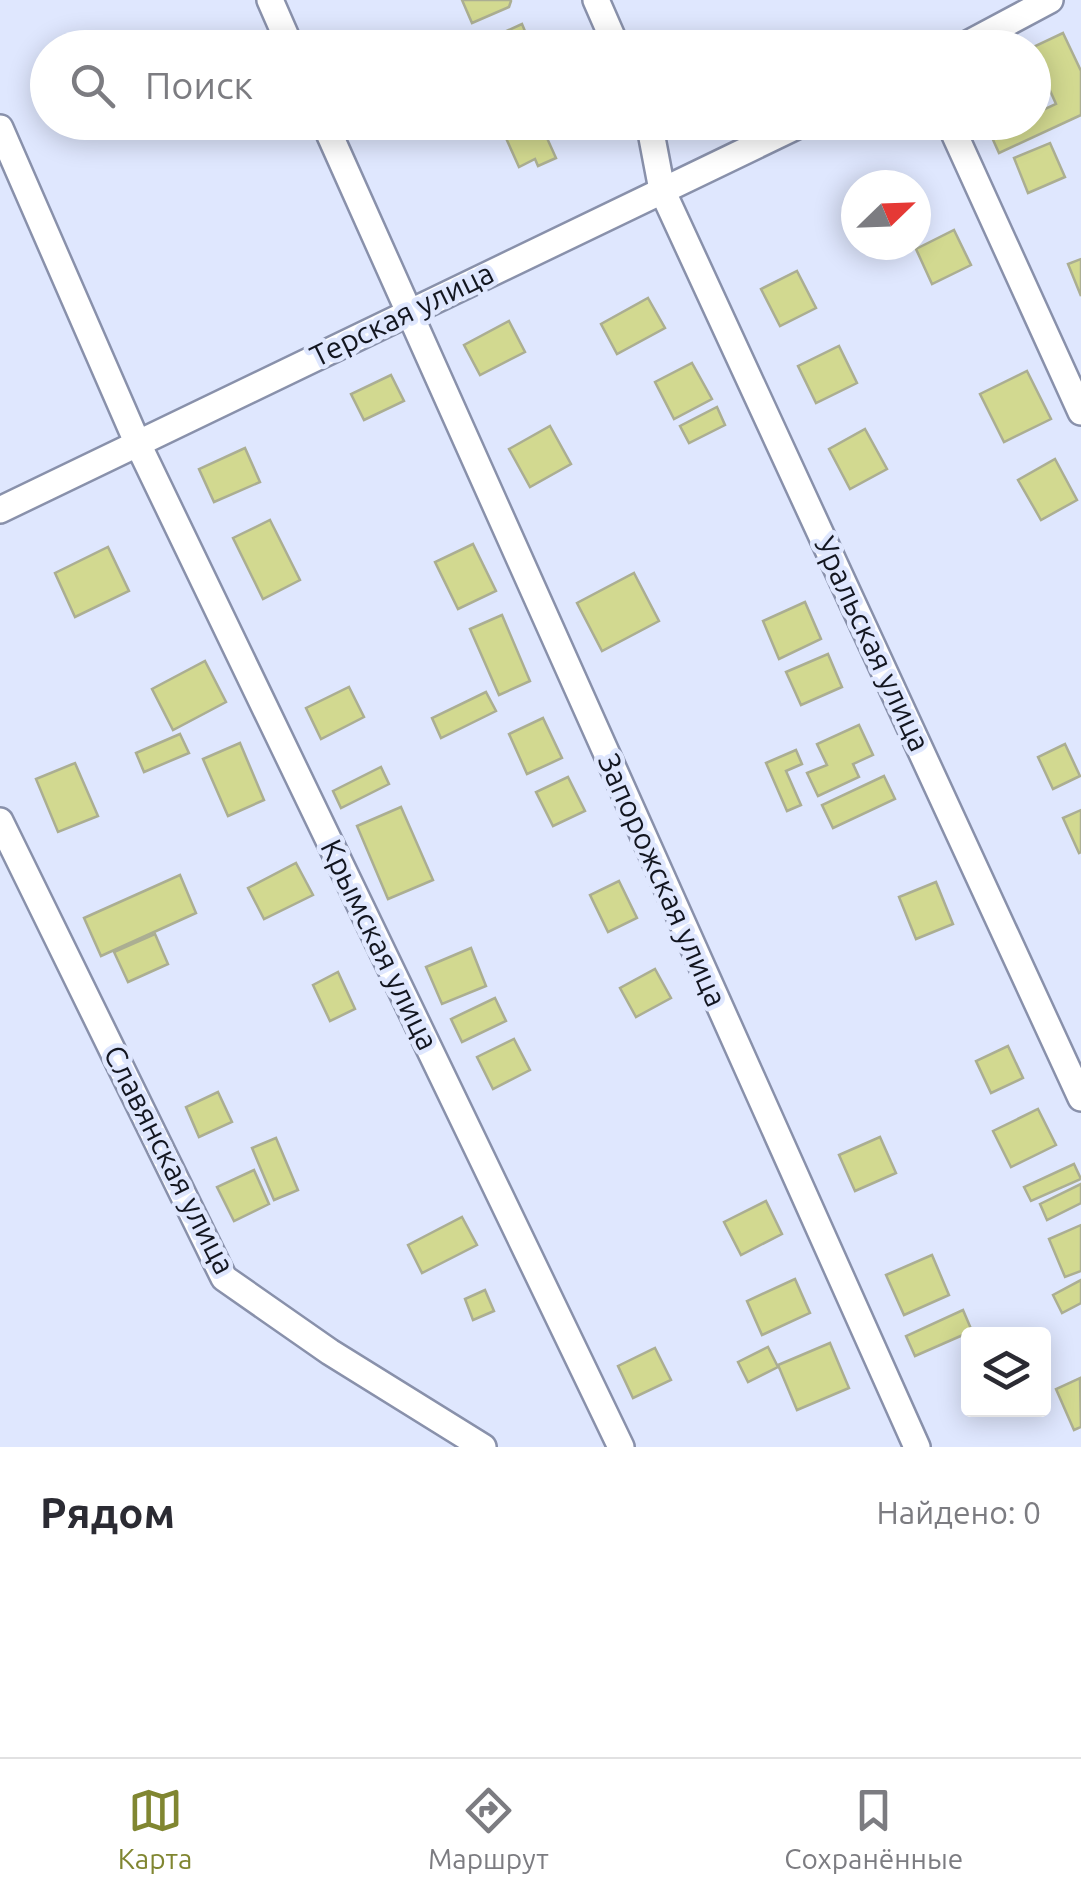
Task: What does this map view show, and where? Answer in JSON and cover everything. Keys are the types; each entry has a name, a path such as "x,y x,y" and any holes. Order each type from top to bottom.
{"street":[{"path":"270,0 283,30"},
{"path":"596,0 609,30"},
{"path":"982,30 1007,10 1050,0"},
{"name":"Крымская улица","path":"0,128 136,442 622,1447"},
{"name":"Запорожская улица","path":"332,140 917,1447"},
{"name":"Уральская улица","path":"652,140 662,190 1081,1098"},
{"name":"Терская улица","path":"0,510 767,140"},
{"path":"957,140 1081,412"},
{"name":"Славянская улица","path":"0,821 224,1278 330,1352 483,1447"}],"building":[{"path":"462,0 511,1 509,7 472,23"},
{"path":"1063,33 1081,71 1081,115 1051,129 1051,106 1056,104 1051,93 1051,39"},
{"path":"507,140 548,140 556,158 538,166 535,159 519,167"},
{"path":"993,140 1027,140 999,153"},
{"path":"1050,143 1065,177 1028,193 1014,158"},
{"path":"954,230 971,265 932,284 921,260 931,260 931,242"},
{"path":"1081,259 1081,296 1068,264"},
{"path":"797,271 816,308 780,326 761,289"},
{"path":"648,298 665,328 617,354 601,324"},
{"path":"509,321 525,352 480,375 464,345"},
{"path":"839,346 857,383 816,403 798,366"},
{"path":"692,363 712,399 674,419 655,382"},
{"path":"1027,371 1051,419 1004,442 980,394"},
{"path":"391,375 404,401 364,420 351,394"},
{"path":"717,407 725,425 689,443 680,426"},
{"path":"550,426 571,464 530,487 509,449"},
{"path":"865,429 887,469 850,489 829,449"},
{"path":"245,448 260,482 214,502 199,469"},
{"path":"1055,459 1077,500 1041,520 1018,480"},
{"path":"270,520 300,580 263,599 233,538"},
{"path":"473,544 496,591 458,609 435,562"},
{"path":"108,547 129,591 75,617 55,573"},
{"path":"634,573 659,621 602,651 577,603"},
{"path":"805,602 821,639 779,659 763,621"},
{"path":"502,615 530,681 499,695 470,629"},
{"path":"828,654 842,687 801,705 786,672"},
{"path":"205,661 226,702 173,730 152,689"},
{"path":"349,687 364,717 321,739 306,708"},
{"path":"486,692 496,711 441,738 432,718"},
{"path":"543,718 562,758 527,774 509,734"},
{"path":"859,725 873,755 853,764 859,777 818,796 807,773 827,765 817,744"},
{"path":"180,734 189,753 144,772 136,753"},
{"path":"240,743 264,800 228,816 203,759"},
{"path":"1065,744 1080,776 1053,789 1038,757"},
{"path":"796,750 802,764 786,771 801,805 787,811 766,763"},
{"path":"75,763 98,816 58,832 36,779"},
{"path":"381,767 389,784 341,808 333,791"},
{"path":"884,776 895,799 833,828 822,805"},
{"path":"568,777 585,811 553,826 536,792"},
{"path":"401,807 433,880 388,899 357,826"},
{"path":"1081,810 1081,852 1079,853 1063,818"},
{"path":"296,863 313,895 264,919 248,888"},
{"path":"180,875 196,913 101,956 84,918"},
{"path":"619,881 637,918 608,932 590,895"},
{"path":"936,882 953,924 916,939 899,897"},
{"path":"155,934 168,964 128,982 114,952"},
{"path":"471,948 486,986 442,1004 426,967"},
{"path":"655,969 671,998 636,1017 620,988"},
{"path":"338,972 355,1009 330,1021 313,985"},
{"path":"495,998 506,1021 462,1042 451,1019"},
{"path":"514,1039 530,1070 493,1089 477,1057"},
{"path":"1008,1046 1023,1078 991,1093 976,1061"},
{"path":"218,1092 232,1122 199,1137 186,1107"},
{"path":"1038,1109 1056,1145 1011,1167 993,1131"},
{"path":"880,1137 896,1173 855,1191 839,1155"},
{"path":"276,1138 298,1190 274,1200 252,1148"},
{"path":"1074,1164 1081,1179 1031,1201 1024,1187"},
{"path":"254,1170 269,1204 234,1221 217,1187"},
{"path":"1081,1184 1081,1203 1047,1220 1040,1204"},
{"path":"766,1201 782,1234 741,1255 724,1222"},
{"path":"462,1217 477,1245 422,1273 408,1245"},
{"path":"1081,1225 1081,1271 1065,1277 1049,1239"},
{"path":"932,1255 949,1295 904,1315 886,1275"},
{"path":"795,1279 810,1313 762,1335 747,1301"},
{"path":"1081,1280 1081,1303 1062,1313 1053,1295"},
{"path":"485,1290 494,1311 473,1320 465,1299"},
{"path":"963,1310 970,1327 961,1327 961,1336 915,1356 906,1336"},
{"path":"830,1343 849,1388 797,1410 778,1365"},
{"path":"768,1347 778,1367 748,1382 738,1362"},
{"path":"655,1348 671,1380 633,1398 618,1366"},
{"path":"1080,1378 1081,1427 1074,1430 1056,1389"}]}
